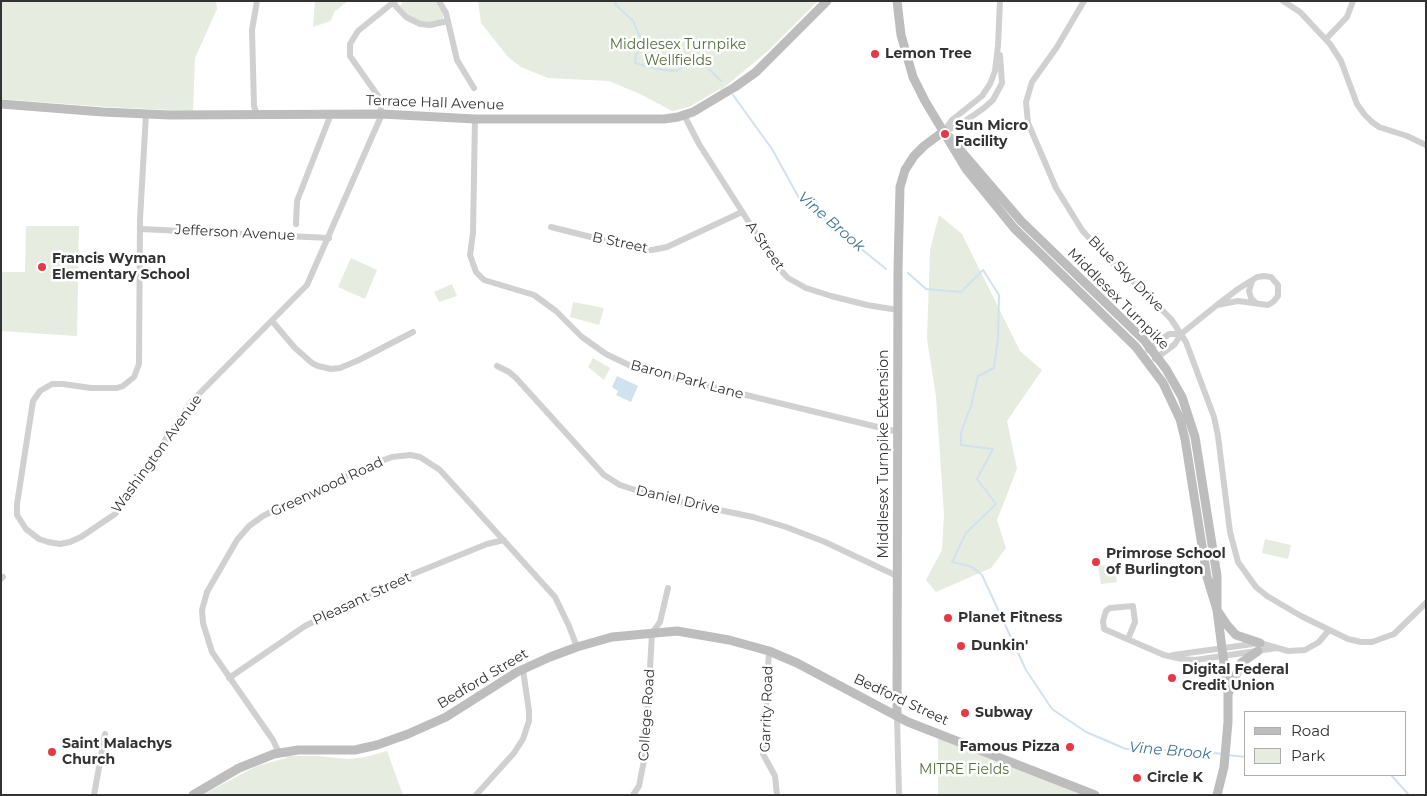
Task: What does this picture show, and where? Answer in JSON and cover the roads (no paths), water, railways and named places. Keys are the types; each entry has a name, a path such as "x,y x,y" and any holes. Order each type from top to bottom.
{"main road":[{"name":"Terrace Hall Avenue","path":"1,104 199,116 382,114 474,119 664,119 693,112 756,72 827,1"},
{"name":"Middlesex Turnpike","path":"897,1 901,35 913,77 953,150 966,169 1010,224 1143,355 1173,401 1183,429 1207,577 1217,610"},
{"name":"Middlesex Turnpike","path":"944,131 974,163 1025,225 1151,348 1172,378 1182,397 1195,437 1217,576 1217,610 1228,694 1228,738 1224,767 1217,795"},
{"name":"Middlesex Turnpike Extension","path":"897,716 900,197 902,178 914,156 944,131"},
{"path":"1217,610 1236,635 1259,647 1241,663 1228,694"},
{"name":"Bedford Street","path":"192,795 239,768 279,753 298,750 354,750 385,742 446,717 523,670 577,647 612,637 676,631 705,635 769,651 797,663 897,716 1095,795"}],"street":[{"path":"257,1 252,30 254,106 257,115"},
{"path":"439,1 446,13 457,60 474,88"},
{"path":"944,131 949,123 976,102 986,90 995,71 1000,1"},
{"name":"Blue Sky Drive","path":"1084,1 1061,41 1032,82 1026,102 1028,122 1056,188 1082,230 1170,319 1186,342 1214,418 1230,532 1238,562 1256,587 1282,606 1348,639 1361,642 1385,639 1394,634 1426,603"},
{"path":"1283,1 1300,12 1326,39 1341,61 1357,104 1364,114 1379,127 1408,136 1426,145"},
{"path":"1326,39 1346,17 1353,1"},
{"path":"382,114 378,96 350,56 350,44 358,31 394,2 406,17 420,24 430,25 448,21"},
{"path":"944,131 958,126 984,108 997,95 1002,83 998,46"},
{"name":"Washington Avenue","path":"146,114 140,229 140,356 138,370 130,382 118,388 91,388 57,384 48,386 35,396 31,407 17,511 22,524 32,534 48,542 60,544 70,542 81,537 115,514 191,402 307,285 382,114"},
{"path":"296,224 297,201 331,114"},
{"name":"A Street","path":"684,115 699,144 775,264 794,283 850,301 898,310"},
{"name":"Baron Park Lane","path":"474,119 473,233 470,255 476,272 484,280 534,295 556,311 588,341 606,354 635,368 898,432"},
{"name":"B Street","path":"551,227 643,250 652,250 667,247 742,212"},
{"name":"Jefferson Avenue","path":"140,229 329,238"},
{"path":"1150,363 1175,344 1181,334 1238,289 1257,277 1270,277 1276,281 1279,288 1278,296 1273,302 1265,305 1238,300 1217,306"},
{"path":"1257,277 1251,282 1249,291 1253,300 1260,304"},
{"path":"272,321 295,348 312,363 331,370 359,360 414,332"},
{"path":"1143,355 1169,334 1181,334"},
{"name":"Daniel Drive","path":"497,366 510,372 604,475 620,485 657,497 753,517 786,527 825,542 897,576"},
{"name":"Greenwood Road","path":"279,753 273,740 229,678 208,644 204,632 202,610 207,592 237,540 250,526 264,516 373,464 392,457 410,455 420,457 440,470 555,597 577,647"},
{"name":"Pleasant Street","path":"229,678 305,626 426,569 487,544 504,540"},
{"path":"652,633 660,622 668,588"},
{"path":"1128,639 1135,622 1133,606 1110,608 1106,611 1102,622 1104,629 1164,655 1182,660 1195,660 1223,652 1259,647 1288,651 1305,650 1319,642 1329,630"},
{"name":"College Road","path":"633,795 639,786 645,755 652,633"},
{"name":"Garrity Road","path":"769,651 763,754 775,776 777,795"},
{"path":"476,795 514,753 523,739 529,721 529,711 523,670"},
{"name":"Middlesex Turnpike Extension","path":"897,716 899,795"},
{"path":"94,795 105,734"}],"water":[{"path":"617,376 638,386 631,402 616,395 618,391 612,387"}],"waterway":[{"name":"Vine Brook","path":"617,1 615,4 633,21 644,46 636,54 635,63 656,69 677,71 688,62 699,62 721,81"},
{"name":"Vine Brook","path":"733,95 772,149 799,198 886,269"},
{"name":"Vine Brook","path":"908,273 926,289 961,292 983,270 999,295 998,338 994,368 978,376 971,406 961,432 961,445 993,449 977,479 996,504 966,533 952,562 972,567 982,575 1026,670 1052,709 1086,732 1126,749 1194,751 1223,754"},
{"name":"Vine Brook","path":"1227,755 1244,757"},
{"name":"Vine Brook","path":"1392,776 1409,795"}],"place":[{"name":"Lemon Tree","path":"875,54"},
{"name":"Sun Micro Facility","path":"945,134"},
{"name":"Francis Wyman Elementary School","path":"42,267"},
{"name":"Primrose School of Burlington","path":"1096,562"},
{"name":"Planet Fitness","path":"948,618"},
{"name":"Dunkin'","path":"961,646"},
{"name":"Digital Federal Credit Union","path":"1172,678"},
{"name":"Subway","path":"965,713"},
{"name":"Famous Pizza","path":"1070,747"},
{"name":"Saint Malachys Church","path":"52,752"},
{"name":"Circle K","path":"1137,778"}],"park label":[{"name":"Middlesex Turnpike Wellfields","path":"678,54"},
{"name":"MITRE Fields","path":"964,770"}]}
